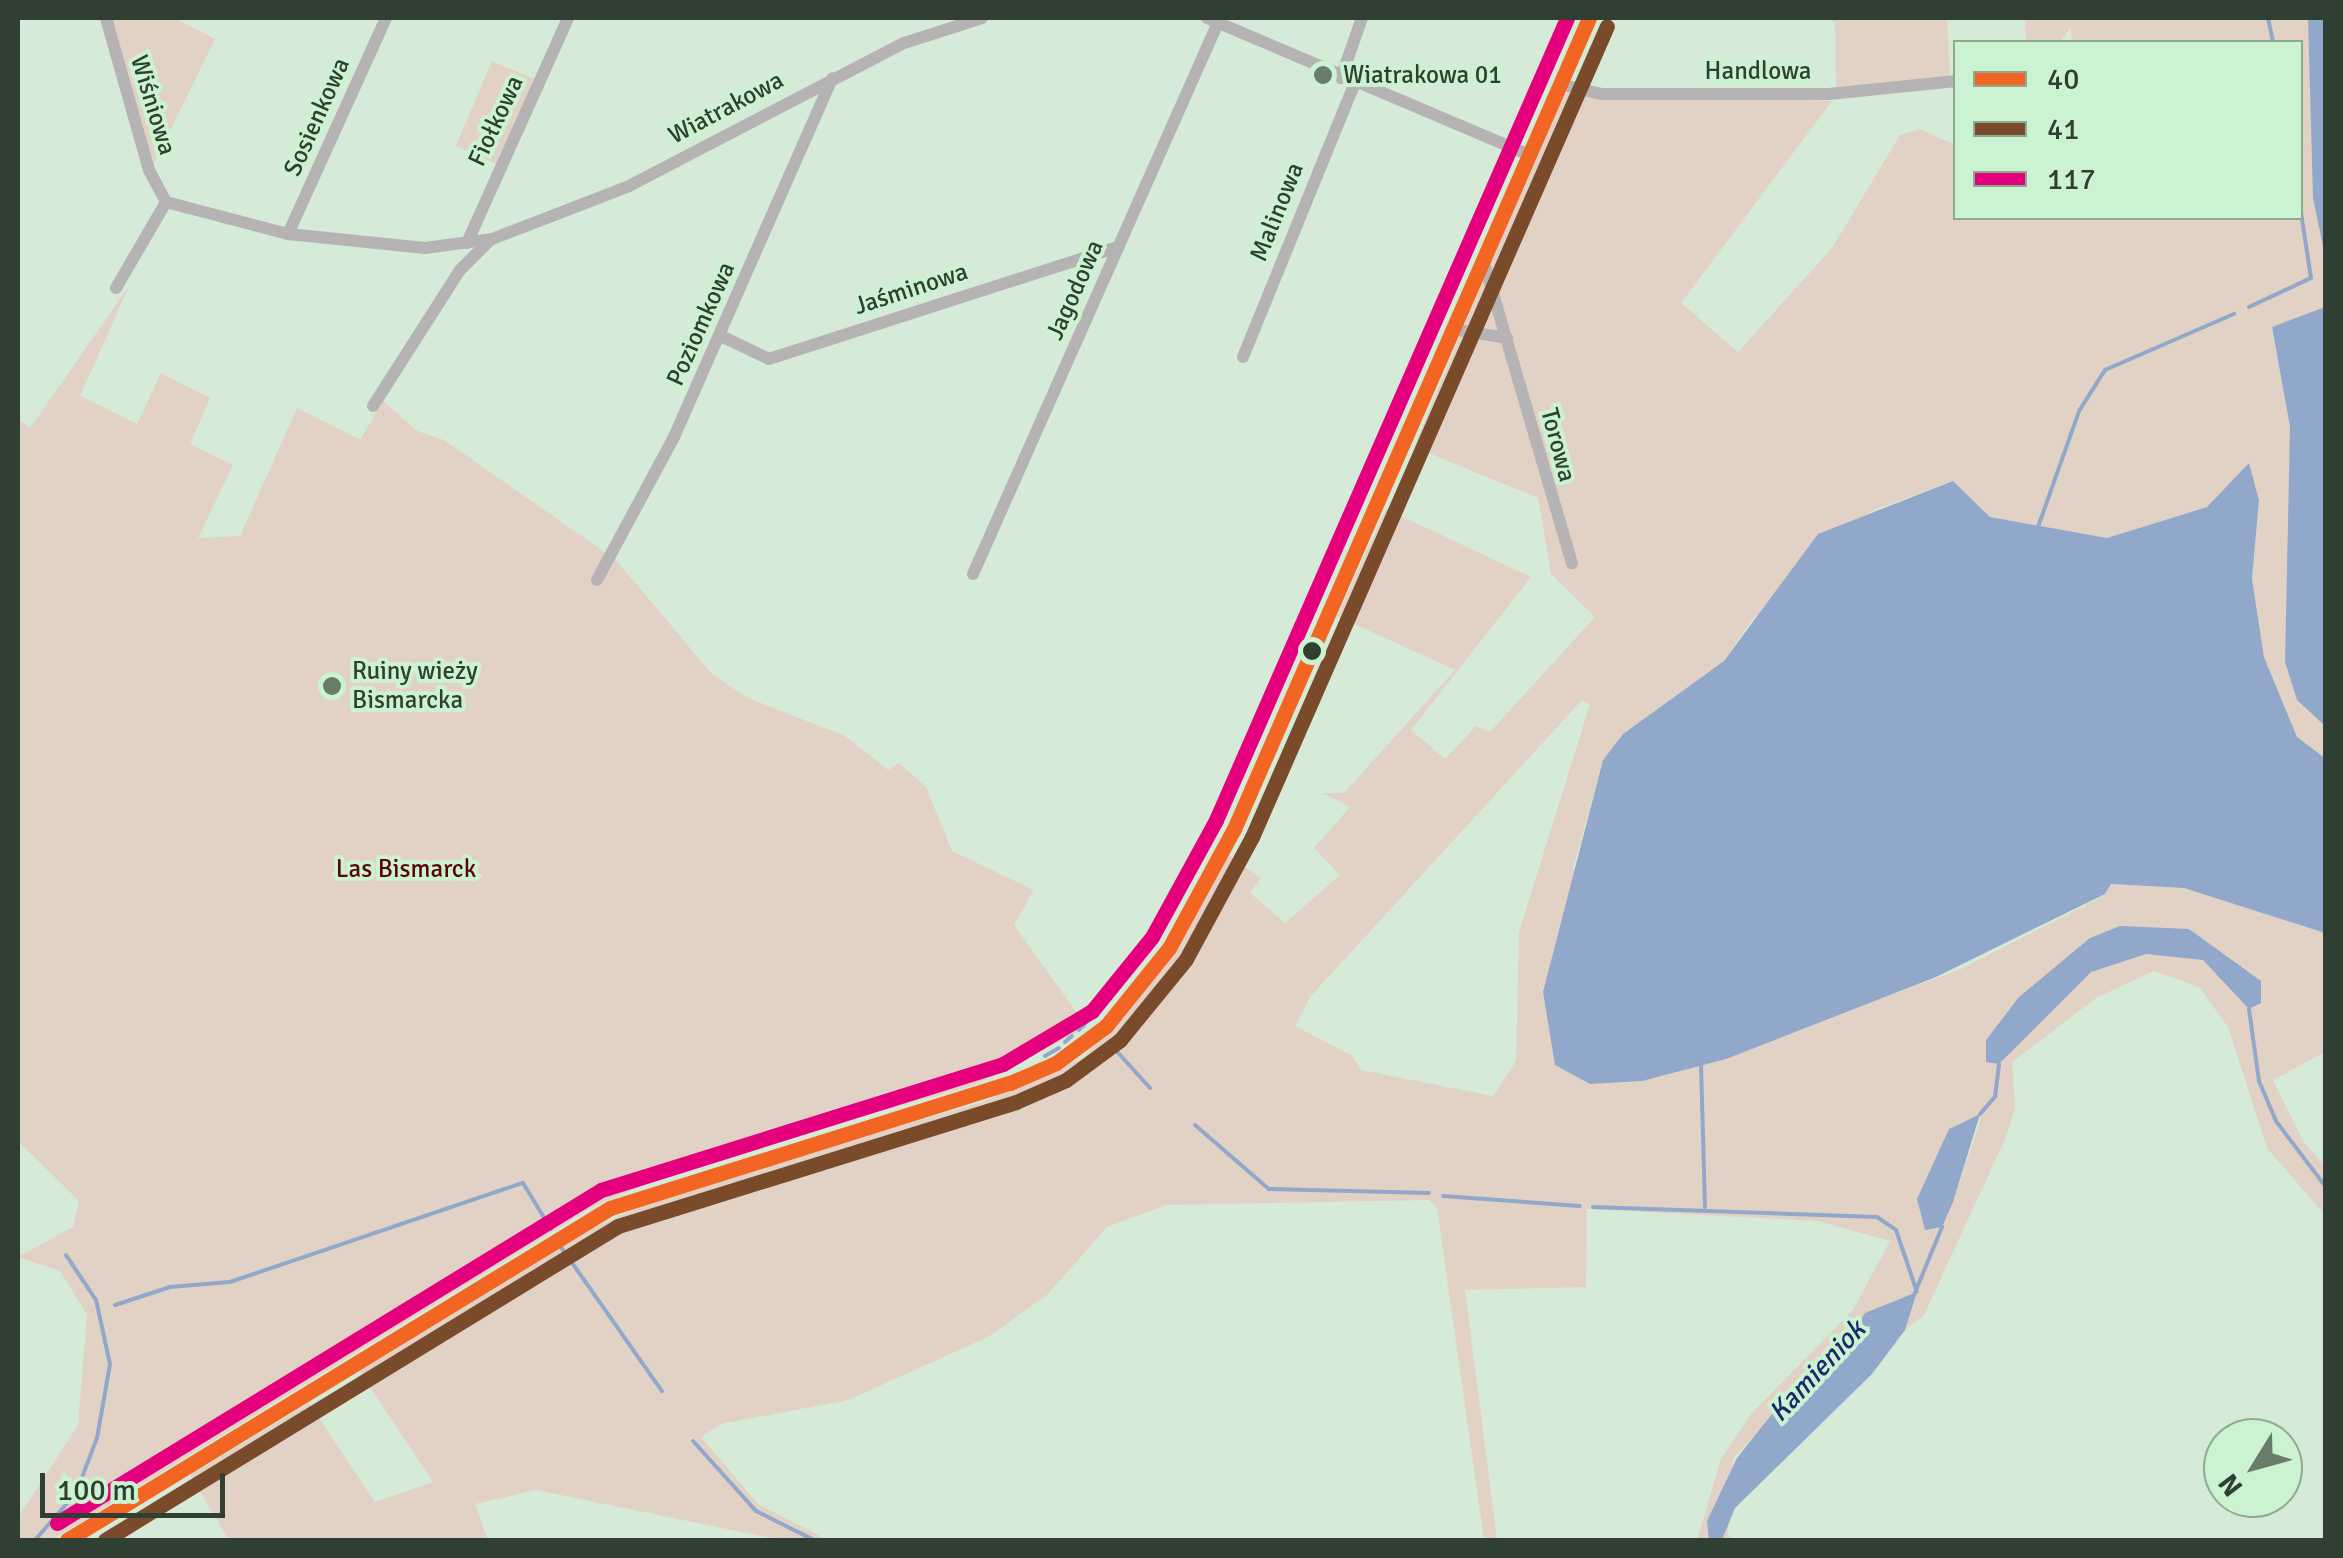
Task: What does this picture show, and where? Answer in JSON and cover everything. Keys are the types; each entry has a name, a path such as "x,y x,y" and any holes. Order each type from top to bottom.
{"street":[{"name":"Wiśniowa","path":"106,18 149,170 166,202"},
{"name":"Sosienkowa","path":"288,234 386,18"},
{"name":"Fiołkowa","path":"467,243 568,18"},
{"name":"Wiatrakowa","path":"166,202 288,234 449,248 492,239 628,186 832,78 936,29 982,18"},
{"name":"Malinowa","path":"1243,357 1348,81 1362,18"},
{"path":"67,1540 610,1208 1010,1083 1056,1063 1106,1026 1168,948 1234,829 1590,18"},
{"path":"1212,21 1529,155"},
{"name":"Jagodowa","path":"973,574 1118,247 1212,21"},
{"name":"Poziomkowa","path":"596,580 721,336 832,78"},
{"name":"Handlowa","path":"1560,84 1601,94 1828,94 1953,82"},
{"path":"116,288 166,202"},
{"name":"Wiatrakowa","path":"373,406 460,270 492,239"},
{"name":"Jaśminowa","path":"721,336 770,359 1118,247"},
{"path":"449,248 460,270"},
{"name":"Torowa","path":"1483,259 1572,562"},
{"path":"1452,330 1507,338"}],"green space":[{"path":"110,18 174,18 215,39 152,168"},
{"path":"1821,18 1947,18 1950,77 1836,87 1835,22"},
{"path":"2025,18 2325,18 2325,307 2272,328 2290,427 2297,700 2325,726 2325,758 2297,737 2264,657 2252,579 2259,500 2249,463 2207,507 2107,538 1990,517 1953,481 1869,512 1751,621 1724,661 1623,734 1603,760 1573,869 1701,1064 1959,970 2105,895 2111,884 2184,888 2325,933 2325,1052 2273,1080 2304,1143 2325,1165 2325,1215 2267,1148 2228,1027 2199,987 2154,971 2096,998 2012,1062 2015,1108 2006,1137 1924,1315 1905,1330 1917,1293 1865,1313 1842,1347 1733,1458 1728,1536 1738,1540 1697,1540 1721,1459 1751,1414 1853,1310 1890,1241 1817,1221 1587,1209 1586,1287 1465,1290 1497,1540 1484,1540 1437,1208 1429,1200 1166,1205 1107,1227 1047,1295 988,1337 848,1400 721,1424 701,1437 758,1504 827,1540 781,1540 536,1490 475,1504 488,1540 229,1540 190,1475 309,1403 375,1502 433,1482 359,1371 568,1240 668,1193 983,1102 1083,1058 1165,966 1227,854 1261,878 1250,893 1285,923 1340,875 1314,848 1350,807 1323,793 1344,793 1455,670 1337,616 1386,509 1531,577 1411,730 1445,759 1476,726 1490,732 1595,617 1551,574 1538,498 1414,447 1561,93 1832,101 1681,303 1738,352 1832,248 1900,135 1920,129 1953,144 1953,220 2303,220 2303,40 2072,40 2071,27 2061,40 2026,40","holes":["1582,700 1590,704 1519,932 1516,1061 1493,1096 1361,1070 1352,1056 1295,1026 1310,997","1979,1115 1953,1202 1957,1124"]},
{"path":"492,61 535,79 499,165 456,147"},
{"name":"Las Bismarck","path":"129,286 80,396 137,424 161,373 210,398 190,444 233,465 198,538 240,536 297,408 360,440 383,401 417,431 444,440 616,560 712,674 748,698 845,736 888,770 899,763 926,787 952,851 1034,890 1014,925 1087,1027 975,1085 711,1158 596,1205 52,1540 18,1540 18,1518 78,1425 87,1315 60,1271 18,1257 73,1227 79,1201 18,1141 18,419 30,428"}],"water":[{"path":"2308,18 2325,18 2325,256 2313,198"},
{"path":"2325,307 2325,726 2297,700 2285,662 2290,427 2272,327"},
{"path":"2249,463 2259,500 2252,579 2264,657 2297,737 2325,758 2325,933 2184,888 2111,884 2105,894 1936,977 1726,1059 1642,1081 1590,1084 1555,1065 1543,992 1603,760 1623,734 1724,661 1818,534 1953,481 1990,517 2107,538 2207,507"},
{"path":"2120,926 2189,929 2261,981 2261,1003 2249,1009 2203,960 2146,954 2091,972 1999,1064 1986,1062 1986,1040 2019,997 2090,938"},
{"path":"1980,1114 1942,1227 1925,1230 1917,1199 1949,1129"},
{"path":"1917,1292 1905,1330 1872,1374 1735,1508 1722,1540 1709,1540 1707,1521 1737,1458 1780,1404 1842,1347 1865,1313"}],"waterway":[{"path":"2268,18 2273,40"},
{"path":"2249,307 2311,278 2302,220"},
{"path":"2038,527 2079,411 2105,370 2234,314"},
{"name":"Kamieniok","path":"2249,1009 2259,1081 2276,1121 2326,1187"},
{"path":"1079,1030 1087,1021"},
{"path":"1065,1042 1072,1036"},
{"path":"1111,1045 1150,1088"},
{"path":"1045,1056 1059,1048"},
{"path":"1701,1064 1705,1207"},
{"name":"Kamieniok","path":"1980,1114 1995,1097 1999,1064"},
{"path":"1195,1125 1269,1189 1429,1193"},
{"path":"115,1305 170,1287 230,1282 523,1183 551,1229"},
{"path":"1443,1196 1580,1206"},
{"path":"1593,1207 1877,1217 1896,1230 1917,1292"},
{"name":"Kamieniok","path":"1914,1295 1942,1227"},
{"path":"561,1247 662,1391"},
{"path":"35,1540 76,1493 97,1438 110,1364 96,1300 66,1255"},
{"path":"693,1441 756,1511 814,1540"}],"transit line":[{"name":"117","path":"57,1523 601,1190 1003,1064 1092,1011 1152,937 1216,820 1567,18"},
{"name":"40","path":"67,1540 610,1208 1010,1083 1056,1063 1106,1026 1169,948 1234,829 1589,18"},
{"name":"41","path":"105,1540 618,1226 1016,1102 1066,1080 1120,1040 1186,959 1252,837 1607,26"}],"place":[{"name":"Wiatrakowa 01","path":"1323,75"},
{"name":"Ruiny wieży Bismarcka","path":"332,686"}]}
